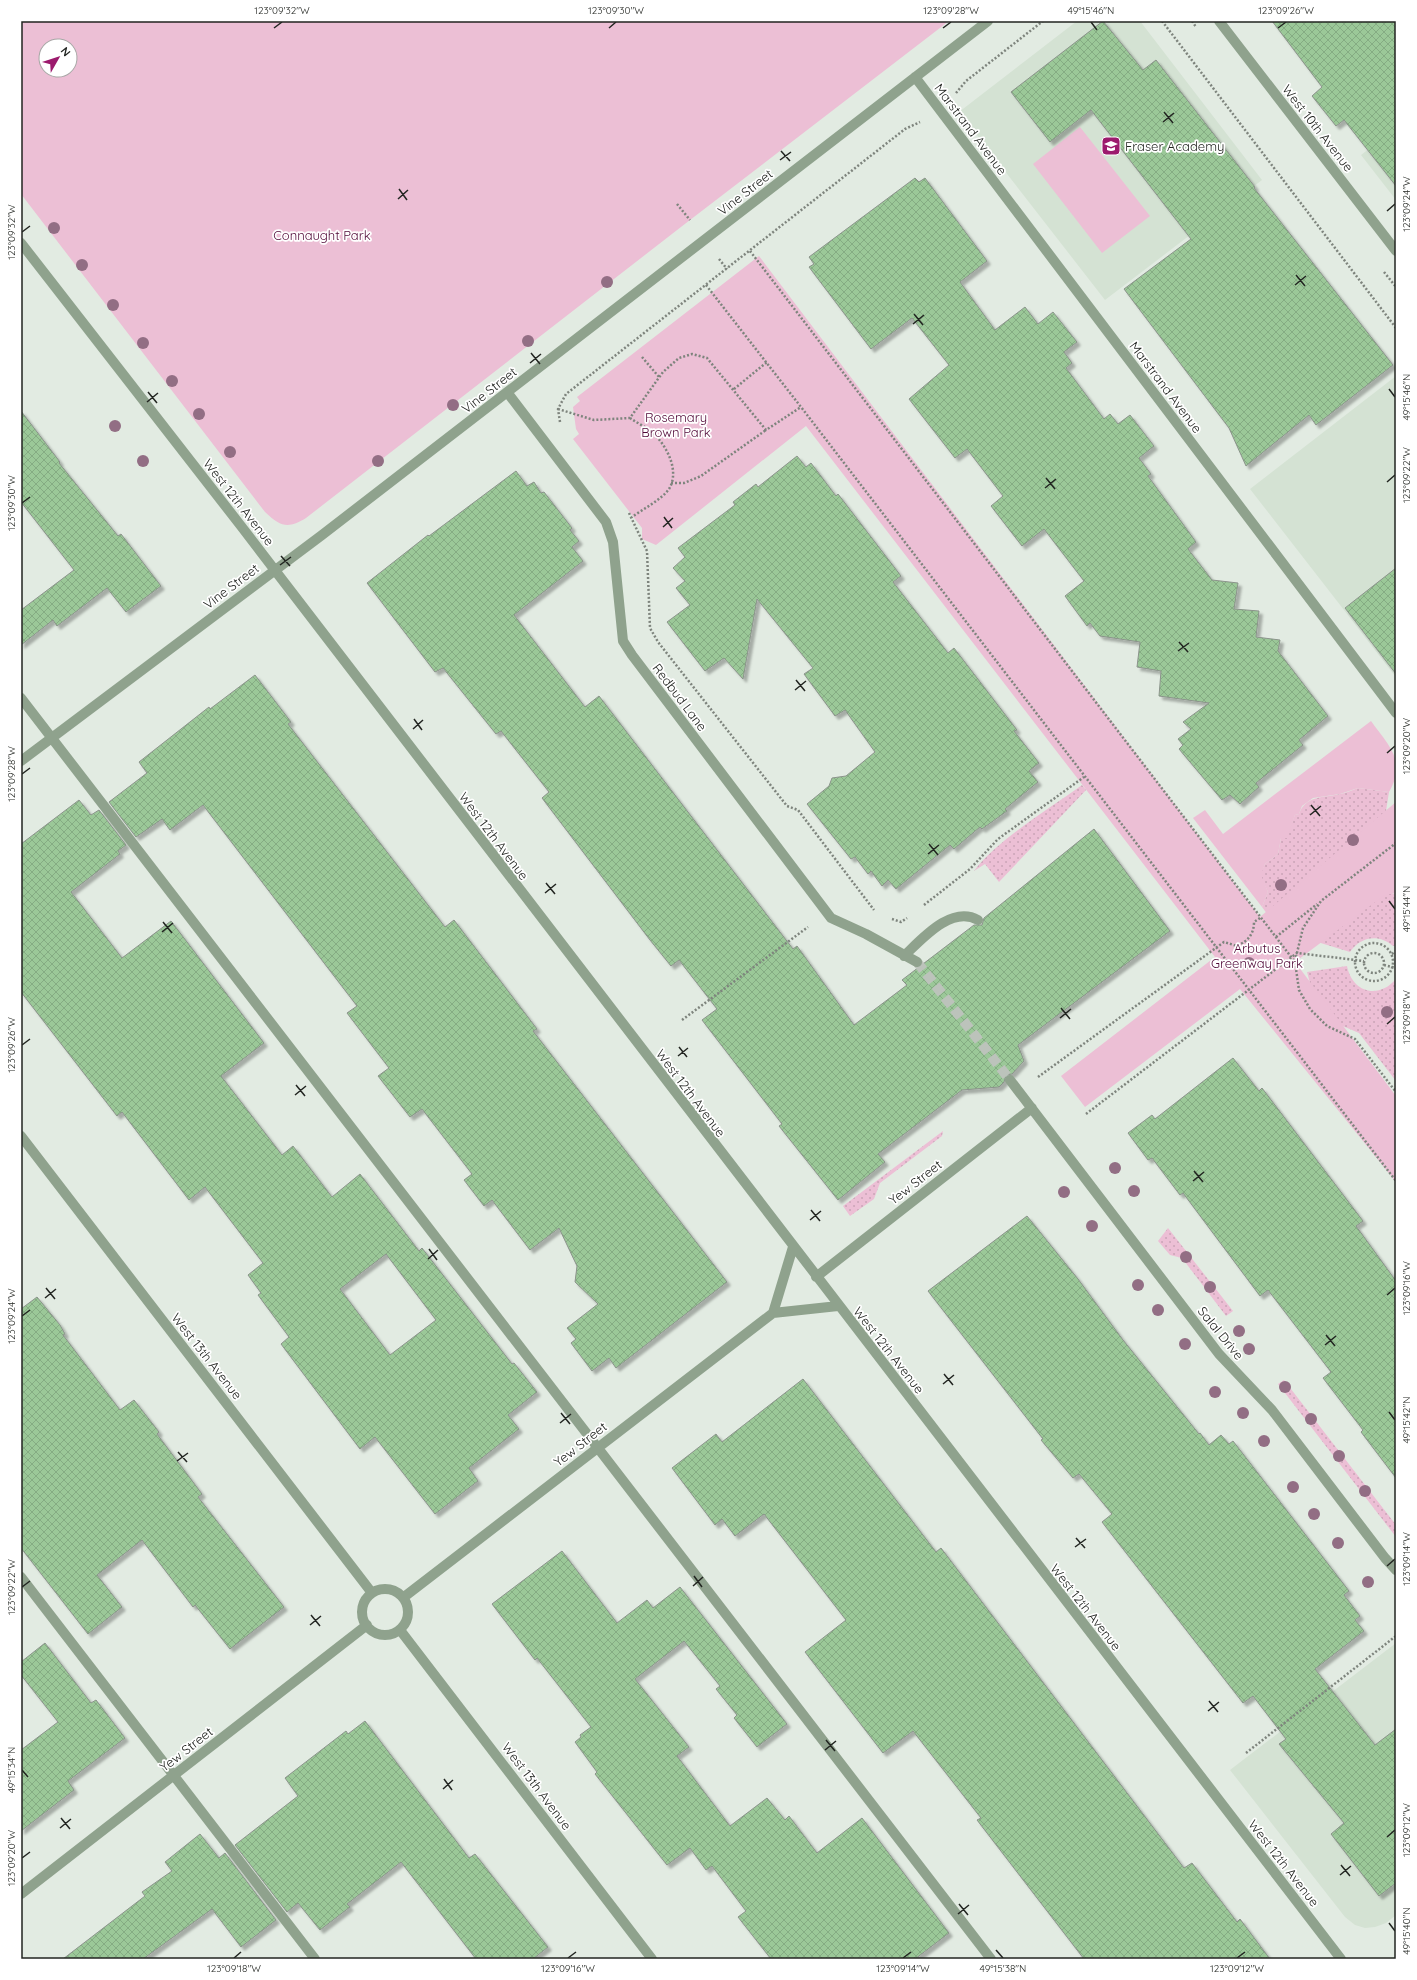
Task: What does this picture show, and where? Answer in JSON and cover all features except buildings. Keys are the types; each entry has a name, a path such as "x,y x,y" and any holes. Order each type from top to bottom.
{"street":[{"name":"Vine Street","path":"21,762 507,392 988,21"},
{"name":"West 10th Avenue","path":"1219,21 1396,251"},
{"name":"Marstrand Avenue","path":"915,78 1396,713"},
{"name":"West 12th Avenue","path":"21,243 1341,1959"},
{"name":"Redbud Lane","path":"507,392 606,522 613,542 622,640 632,655 831,918 866,934 917,962"},
{"path":"21,698 991,1959"},
{"path":"904,956 925,936 950,919 961,916 972,916 978,920"},
{"path":"1010,1080 1032,1108"},
{"name":"Yew Street","path":"816,1277 1032,1108"},
{"name":"Salal Drive","path":"1032,1108 1218,1354 1272,1410 1384,1558 1396,1570"},
{"name":"West 13th Avenue","path":"21,1136 372,1593"},
{"path":"793,1247 773,1313 838,1306"},
{"name":"Yew Street","path":"404,1597 773,1313"},
{"path":"21,1577 315,1959"},
{"path":"385,1588 398,1592 404,1597 407,1603 408,1618 400,1630 386,1635 372,1631 367,1626 362,1612 363,1604 372,1593 385,1588"},
{"name":"Yew Street","path":"21,1894 367,1626"},
{"name":"West 13th Avenue","path":"400,1630 652,1959"}],"path":[{"path":"955,95 966,81 1043,21"},
{"path":"1162,21 1396,328"},
{"path":"562,427 558,409 566,394 905,129 924,120"},
{"path":"677,204 690,220"},
{"path":"750,251 1295,962"},
{"path":"718,258 727,269"},
{"path":"706,285 802,407 1084,777 1217,947 1396,1181"},
{"path":"630,418 663,372 680,358 692,354 707,358 734,389 766,430"},
{"path":"642,357 659,377"},
{"path":"734,389 767,362"},
{"path":"672,483 689,482 701,476 766,430 802,407"},
{"path":"558,409 594,420 630,418 653,433 660,442 672,464 672,483 662,496 632,517"},
{"path":"628,511 647,551 650,628 658,642 787,806 798,810 878,915"},
{"path":"920,908 970,869 998,839 1084,777"},
{"path":"1276,937 1396,843"},
{"path":"1321,901 1303,928 1296,953 1295,962 1299,990 1310,1009 1327,1026 1355,1039 1396,1092"},
{"path":"890,919 901,922 908,917"},
{"path":"1018,1091 1224,942 1237,946 1244,942 1254,930 1254,922 1260,918"},
{"path":"682,1020 813,923"},
{"path":"1367,944 1381,944 1392,954 1395,968 1390,975 1383,980 1375,982 1360,976 1355,968 1354,960 1357,953 1367,944"},
{"path":"1392,954 1396,951"},
{"path":"1373,952 1379,953 1384,958 1384,965 1382,970 1376,973 1369,972 1365,967 1364,961 1367,955 1373,952"},
{"path":"1086,1114 1296,953 1364,961"},
{"path":"1384,965 1395,968"},
{"path":"1246,1753 1396,1636"}],"shaded area":[{"name":"Fraser Academy","path":"1077,21 1140,21 1262,180 1105,300 959,112"},
{"path":"1396,128 1396,200 1361,155"},
{"path":"1396,376 1396,677 1250,489"},
{"path":"1396,1643 1396,1915 1386,1923 1375,1927 1365,1928 1355,1925 1345,1917 1230,1770"}],"green space":[{"name":"Connaught Park","path":"21,21 949,21 306,518 294,524 285,525 276,521 265,512 21,194"},
{"path":"1080,127 1150,216 1102,253 1033,164"},
{"name":"Arbutus Greenway Park","path":"759,256 1260,917 1396,802 1396,892 1386,894 1295,962 1396,1096 1396,1182 1240,989 1085,1107 1061,1076 1215,957 806,426 656,545 642,539 642,528 573,439 579,434 576,429 573,407 580,401 577,397"},
{"path":"1371,721 1394,754 1396,771 1394,781 1389,792 1358,788 1340,794 1313,798 1302,806 1299,814 1295,815 1287,838 1281,838 1278,854 1265,864 1261,875 1268,892 1262,907 1193,818 1205,810 1223,834"},
{"path":"1082,785 1086,790 999,882 985,864 974,871 984,859 1010,836"},
{"path":"1358,788 1389,792 1386,811 1276,926 1262,907 1268,892 1260,875 1265,864 1278,854 1281,838 1290,827 1295,815 1299,814 1306,803 1316,798 1342,794"},
{"path":"1367,876 1392,894 1396,893 1396,945 1393,946 1388,942 1376,938 1370,938 1359,943 1350,952 1311,940"},
{"path":"1347,966 1354,982 1367,990 1374,991 1389,986 1396,979 1396,1081 1359,1033 1338,1024 1311,987 1307,972"},
{"path":"943,1131 942,1136 880,1183 874,1199 850,1216 843,1206"},
{"path":"1168,1228 1233,1311 1226,1316 1182,1258 1170,1255 1158,1241"},
{"path":"1284,1380 1396,1525 1396,1537 1278,1384"}],"tunnel":[{"path":"917,962 1010,1080"}],"place":[{"name":"Fraser Academy","path":"1111,146"}],"park label":[{"name":"Rosemary Brown Park","path":"676,424"}]}
